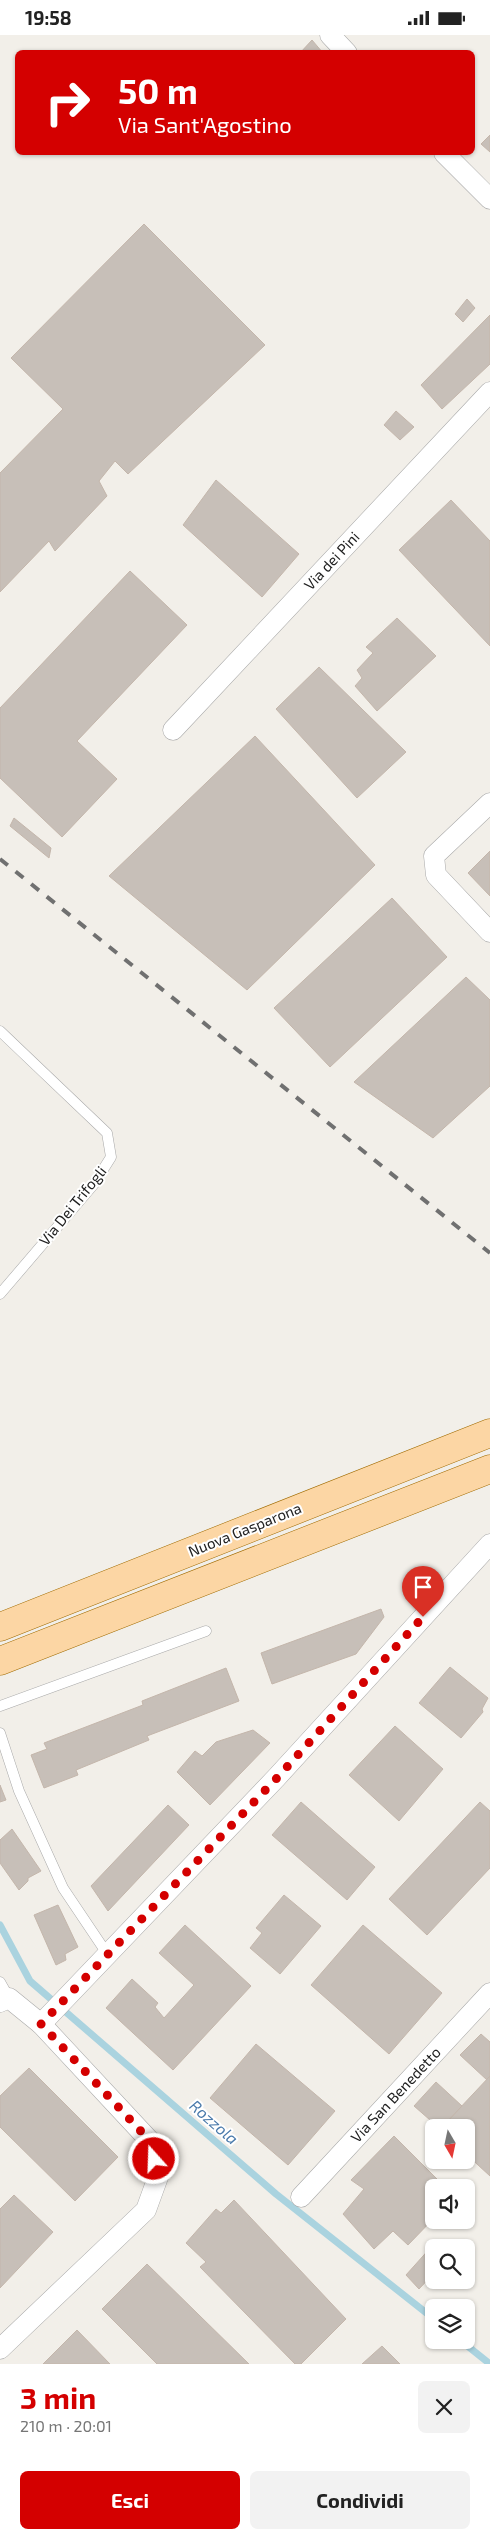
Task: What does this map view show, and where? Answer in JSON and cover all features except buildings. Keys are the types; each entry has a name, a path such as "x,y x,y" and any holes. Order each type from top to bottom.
{"main road":[{"name":"Nuova Gasparona","path":"0,1627 490,1433"},
{"path":"0,1661 490,1469"}],"street":[{"path":"330,35 344,50"},
{"path":"446,155 490,199"},
{"name":"Via dei Pini","path":"173,730 490,392"},
{"path":"490,803 434,856 436,875 490,932"},
{"path":"47,2017 276,1779 490,1544"},
{"name":"Via San Benedetto","path":"301,2197 490,1993"},
{"path":"0,2349 146,2211 158,2177 150,2141 47,2017 3,1994"}],"lane":[{"name":"Via Dei Trifogli","path":"0,1031 107,1133 111,1157 94,1184 0,1294"},
{"path":"0,1706 206,1631"},
{"path":"0,1733 19,1791 63,1888 108,1955"}],"waterway":[{"name":"Rozzola","path":"0,1925 30,1981 276,2194 425,2312"},
{"name":"Rozzola","path":"471,2349 490,2364"}],"railway":[{"path":"0,859 490,1253"}],"route":[{"path":"154,2159 150,2141 41,2024 276,1779 423,1617"}]}
